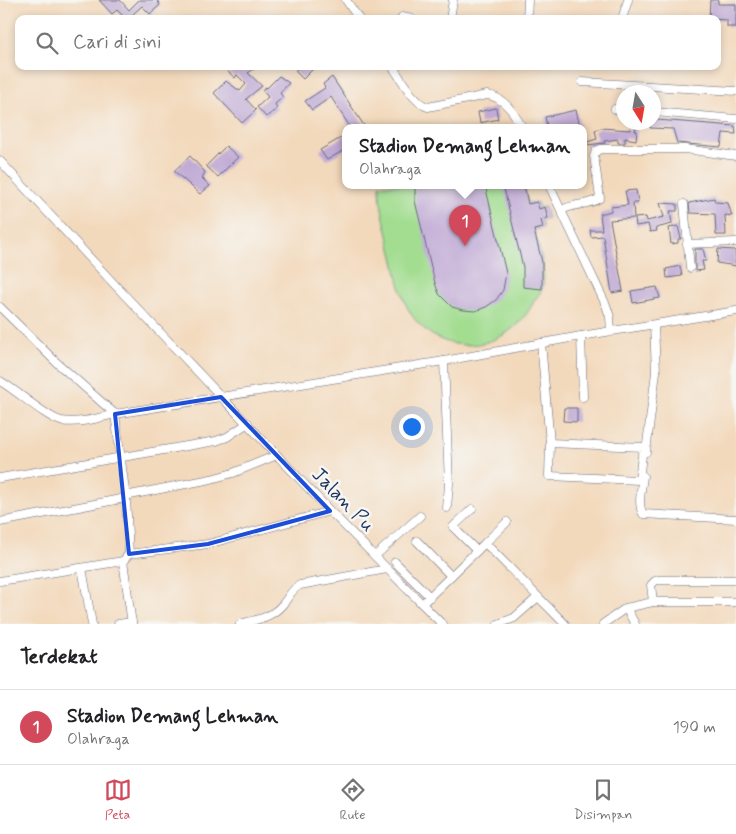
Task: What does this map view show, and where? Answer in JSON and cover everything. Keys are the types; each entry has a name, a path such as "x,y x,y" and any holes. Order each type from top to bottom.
{"street":[{"path":"346,0 356,15"},
{"path":"451,15 454,0"},
{"path":"527,15 528,0"},
{"path":"623,15 628,0"},
{"path":"395,70 416,100 428,108 487,95 494,96 504,101 520,124"},
{"path":"582,82 736,91"},
{"path":"661,113 736,119"},
{"path":"562,210 570,206 594,202 600,198 594,156 596,151 601,149 684,149 736,156"},
{"name":"Jalan Pu","path":"0,161 221,397 442,624"},
{"path":"552,189 606,305 610,317 611,332"},
{"path":"684,204 690,268"},
{"path":"688,244 736,242"},
{"path":"0,307 56,362 115,414 122,457 129,554"},
{"path":"0,381 60,421 84,421 115,414 444,361 581,336 736,311"},
{"path":"654,325 656,372 642,480 641,511 643,514 736,519"},
{"path":"581,336 583,397"},
{"path":"541,343 550,443 549,476 639,480 643,447 550,443"},
{"path":"444,361 449,484 447,508"},
{"path":"0,478 216,441 228,437 248,423"},
{"path":"0,522 223,476 277,455"},
{"path":"472,509 453,527 477,551"},
{"path":"0,581 123,561 129,554 208,544 330,511"},
{"path":"375,556 420,516"},
{"path":"422,604 507,522"},
{"path":"417,541 451,576"},
{"path":"485,543 565,624"},
{"path":"118,624 132,623 123,561"},
{"path":"396,562 430,597"},
{"path":"82,568 92,624"},
{"path":"240,624 270,616 283,605 294,588 300,585 387,569"},
{"path":"652,602 651,585 658,580 736,580"},
{"path":"498,624 512,619 538,597"},
{"path":"603,624 626,608 652,602 736,602"},
{"path":"626,608 635,624"}],"highlighted area":[{"path":"221,397 330,511 208,544 129,554 115,414"}],"green space":[{"path":"380,189 525,189 528,203 537,202 539,208 545,207 548,218 541,220 543,228 534,230 543,265 543,286 522,319 508,332 492,340 475,344 457,344 440,339 424,329 411,314 401,291"}],"building":[{"path":"99,0 120,0 129,10 139,0 157,0 160,5 150,14 142,6 134,15 122,15 117,10 112,14"},
{"path":"710,0 718,0 718,4 736,4 736,27 727,27 727,20 721,20 721,15 709,15"},
{"path":"226,70 252,70 248,73 262,86 246,99 256,110 242,123 214,93 226,81 240,91 246,84 237,75 235,78"},
{"path":"296,70 312,70 303,79"},
{"path":"279,76 289,83 280,93 283,97 275,104 277,109 266,117 257,107 268,97 262,90 267,88"},
{"path":"332,77 363,124 348,124 331,97 312,110 305,101 325,88 323,84"},
{"path":"496,108 498,119 480,123 478,112"},
{"path":"576,110 579,124 546,124 545,117"},
{"path":"661,120 735,126 736,134 723,133 721,147 677,143 673,129 661,128"},
{"path":"601,128 635,130 637,131 636,140 625,138 625,143 618,143 618,139 587,145 587,142 597,139 595,130"},
{"path":"342,137 342,151 327,160 320,150"},
{"path":"226,146 238,157 218,177 206,166"},
{"path":"190,156 205,172 202,178 210,186 200,194 174,171"},
{"path":"415,189 486,189 506,273 503,290 496,300 486,307 475,311 463,310 452,307 439,294 415,201"},
{"path":"504,189 525,189 528,204 537,202 539,209 545,207 548,218 541,220 543,228 534,230 542,262 542,289 523,287 523,267"},
{"path":"636,190 638,203 633,203 634,218 610,220 623,291 612,293 603,236 591,237 590,230 602,230 600,214 611,211 611,207 628,205 625,191"},
{"path":"714,198 715,202 728,203 732,216 725,215 726,235 716,235 715,214 690,213 689,203"},
{"path":"660,203 677,204 677,211 670,211 672,224 656,228 657,231 650,232 648,224 636,226 635,218 646,217 647,221 664,217"},
{"path":"678,226 681,239 678,239 678,243 671,244 669,228"},
{"path":"695,249 703,249 706,261 702,261 704,270 695,271"},
{"path":"718,249 735,250 736,266 717,263"},
{"path":"680,266 682,276 667,278 666,269"},
{"path":"657,287 660,298 633,303 631,291"},
{"path":"564,408 577,408 577,422 563,421"}],"place":[{"name":"Stadion Demang Lehman","path":"465,246"}]}
